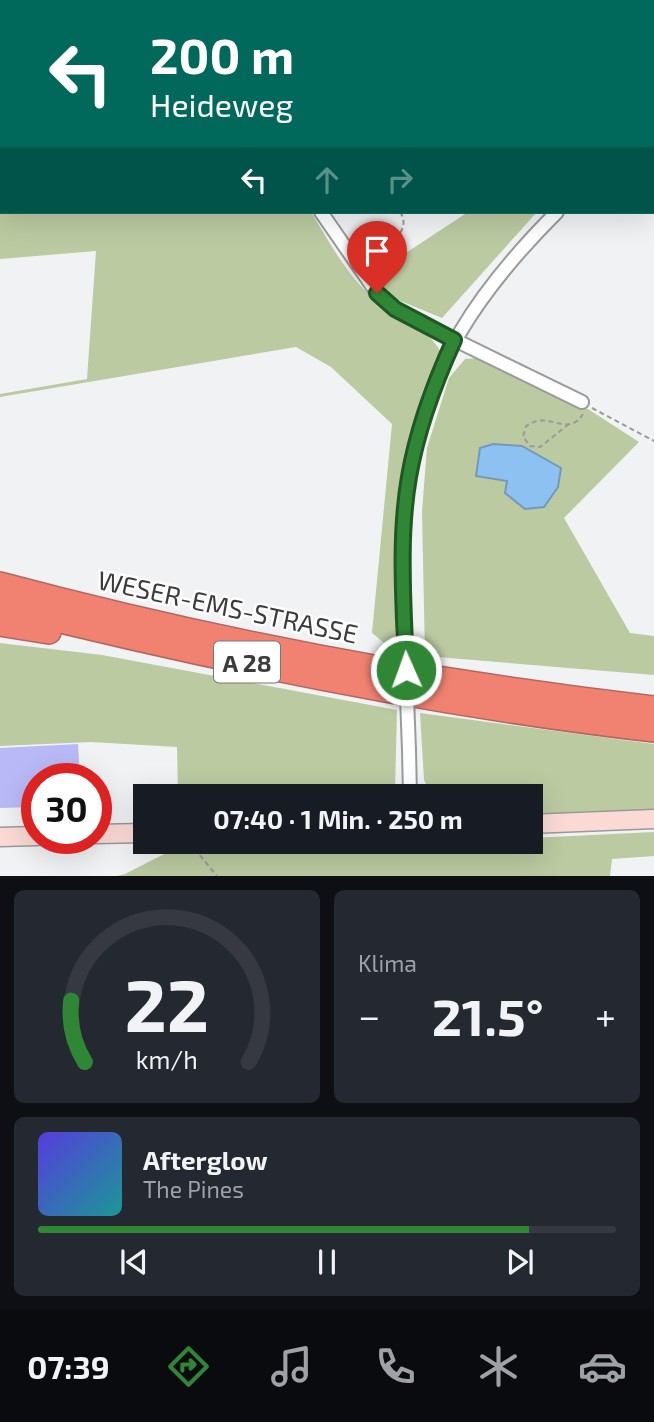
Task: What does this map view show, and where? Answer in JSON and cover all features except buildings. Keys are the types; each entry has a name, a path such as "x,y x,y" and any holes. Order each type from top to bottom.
{"highway":[{"name":"WESER-EMS-STRASSE","path":"0,584 127,615 325,657 491,686 654,708"},
{"name":"WESER-EMS-STRASSE","path":"0,606 136,640 357,684 519,712 654,730"},
{"path":"0,624 120,645 136,640"}],"street":[{"path":"322,214 377,293 395,309 582,402"},
{"path":"410,784 404,537 409,478 422,421 438,375 454,340 475,305 510,260 555,214"},
{"path":"543,824 654,820"},
{"path":"112,834 133,833"},
{"path":"0,837 21,836"}],"path":[{"path":"358,267 395,240 404,225 402,214"},
{"path":"569,424 538,420 526,426 523,437 530,446 540,447 569,424 579,420 584,412 582,402"},
{"path":"582,402 654,441"},
{"path":"199,854 217,876"}],"green space":[{"path":"0,214 312,214 361,286 379,302 427,335 441,352 422,393 404,466 394,651 372,633 392,424 331,367 296,347 0,397 0,394 87,379 96,251 0,259"},
{"path":"465,214 535,214 442,318 391,297 371,276"},
{"path":"478,358 588,409 639,442 564,518 630,633 654,636 654,675 425,656 422,511 427,448 449,378 465,359"},
{"path":"0,643 102,655 397,710 395,784 178,784 177,747 91,742 0,746"},
{"path":"420,713 654,744 654,810 543,814 543,784 426,784"},
{"path":"654,832 654,856 612,859 610,876 117,876 164,854 543,854 543,837"}],"water":[{"path":"493,444 522,446 561,468 558,487 544,507 525,509 505,493 507,481 476,476 480,448"}],"route":[{"path":"377,293 395,309 454,340 422,421 409,478 404,537 406,670"}]}
